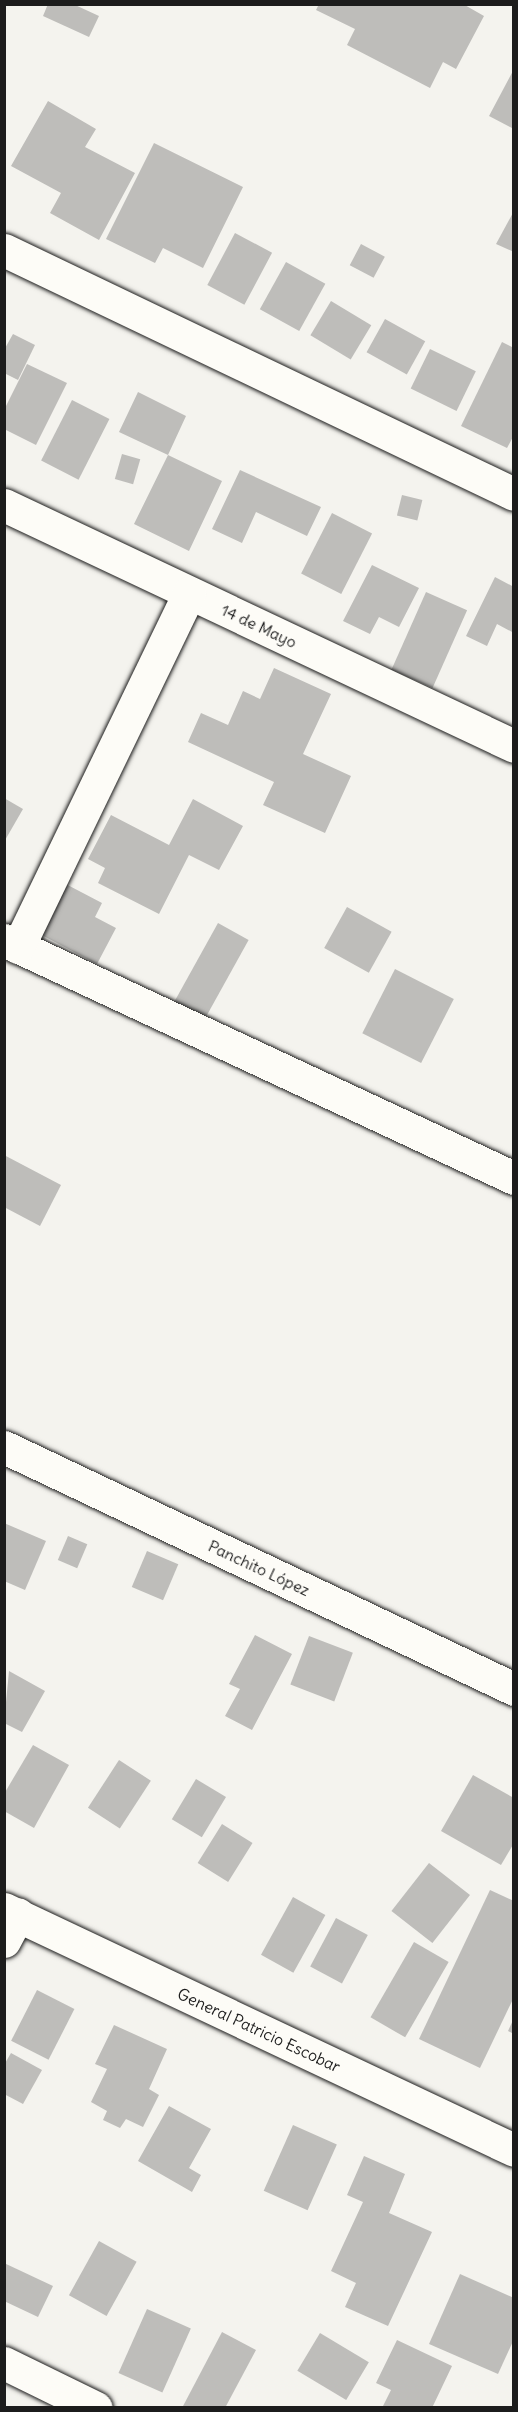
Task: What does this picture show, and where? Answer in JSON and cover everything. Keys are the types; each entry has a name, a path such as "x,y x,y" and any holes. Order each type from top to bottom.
{"street":[{"path":"4,250 513,494"},
{"name":"14 de Mayo","path":"4,506 513,746"},
{"path":"189,593 11,943 513,1178"},
{"name":"Panchito López","path":"4,1447 513,1689"},
{"name":"General Patricio Escobar","path":"9,1922 513,2151"},
{"path":"4,2363 96,2408"}],"building":[{"path":"48,4 73,4 99,16 89,37 43,16"},
{"path":"319,4 463,4 484,16 456,69 443,62 430,88 347,45 355,29 316,10"},
{"path":"514,69 514,129 489,116"},
{"path":"48,101 96,129 85,147 135,173 99,240 50,213 61,193 11,166"},
{"path":"154,143 243,187 203,268 163,248 155,263 106,239"},
{"path":"514,211 514,252 496,244"},
{"path":"235,233 272,253 244,305 207,285"},
{"path":"361,244 385,257 374,278 350,265"},
{"path":"286,262 325,284 299,331 260,309"},
{"path":"331,301 371,325 351,359 310,335"},
{"path":"385,319 425,341 407,375 367,352"},
{"path":"13,334 35,345 18,380 4,373 4,350"},
{"path":"502,342 514,348 514,435 507,448 461,426"},
{"path":"430,349 476,371 457,411 411,389"},
{"path":"27,364 67,383 36,445 4,429 4,410"},
{"path":"138,392 186,416 168,455 119,432"},
{"path":"72,400 109,419 79,480 41,461"},
{"path":"122,454 140,459 133,484 115,479"},
{"path":"168,455 222,481 189,551 134,524"},
{"path":"240,470 321,507 307,536 256,512 242,543 212,529"},
{"path":"402,495 422,500 417,520 397,515"},
{"path":"332,513 372,533 341,594 301,574"},
{"path":"372,565 419,588 399,627 379,617 370,634 343,621"},
{"path":"495,577 514,587 514,633 497,624 487,646 466,636"},
{"path":"426,592 467,610 433,688 391,670"},
{"path":"274,668 331,694 303,754 351,776 325,833 263,805 274,782 188,742 201,713 228,725 243,691 260,699"},
{"path":"4,798 23,809 4,842"},
{"path":"193,799 243,826 219,870 189,855 159,914 98,883 105,868 88,859 111,815 169,845"},
{"path":"60,881 102,903 95,917 116,928 97,964 34,931"},
{"path":"347,907 392,932 369,973 324,948"},
{"path":"218,923 249,940 204,1021 173,1004"},
{"path":"395,969 454,999 421,1063 362,1033"},
{"path":"4,1155 61,1185 40,1226 4,1207"},
{"path":"4,1523 46,1541 25,1590 4,1581"},
{"path":"68,1536 87,1544 77,1568 58,1560"},
{"path":"147,1551 178,1564 163,1600 132,1587"},
{"path":"255,1635 292,1654 252,1730 225,1716 240,1689 229,1684"},
{"path":"309,1636 353,1653 334,1701 290,1685"},
{"path":"9,1671 45,1691 22,1732 4,1723"},
{"path":"33,1745 69,1765 34,1828 4,1811 4,1794"},
{"path":"119,1760 151,1781 120,1829 88,1808"},
{"path":"473,1775 514,1798 514,1843 501,1865 441,1831"},
{"path":"196,1779 226,1797 202,1837 172,1819"},
{"path":"222,1824 253,1843 228,1882 198,1863"},
{"path":"429,1863 470,1895 432,1943 391,1911"},
{"path":"490,1890 514,1901 514,1997 480,2068 419,2039"},
{"path":"293,1897 325,1915 293,1973 261,1955"},
{"path":"336,1918 368,1935 342,1983 310,1967"},
{"path":"414,1942 449,1962 405,2037 370,2017"},
{"path":"37,1990 74,2009 49,2060 11,2041"},
{"path":"514,2018 514,2034 508,2031"},
{"path":"114,2025 167,2049 149,2089 159,2095 143,2127 126,2119 120,2128 103,2120 107,2111 91,2102 107,2069 95,2064"},
{"path":"11,2053 42,2070 23,2104 4,2094 4,2065"},
{"path":"169,2106 211,2129 189,2168 201,2175 192,2192 138,2161"},
{"path":"293,2125 337,2145 308,2210 264,2191"},
{"path":"364,2156 405,2174 389,2213 432,2232 388,2326 345,2307 356,2283 331,2271 363,2202 347,2195"},
{"path":"99,2241 137,2262 107,2316 69,2295"},
{"path":"4,2263 53,2286 38,2317 4,2301"},
{"path":"460,2274 514,2298 514,2339 498,2374 429,2344"},
{"path":"147,2309 191,2329 162,2392 119,2373"},
{"path":"222,2332 256,2350 225,2408 182,2408"},
{"path":"320,2333 369,2362 346,2400 297,2371"},
{"path":"397,2340 452,2366 432,2408 382,2408 391,2390 376,2383"}]}
